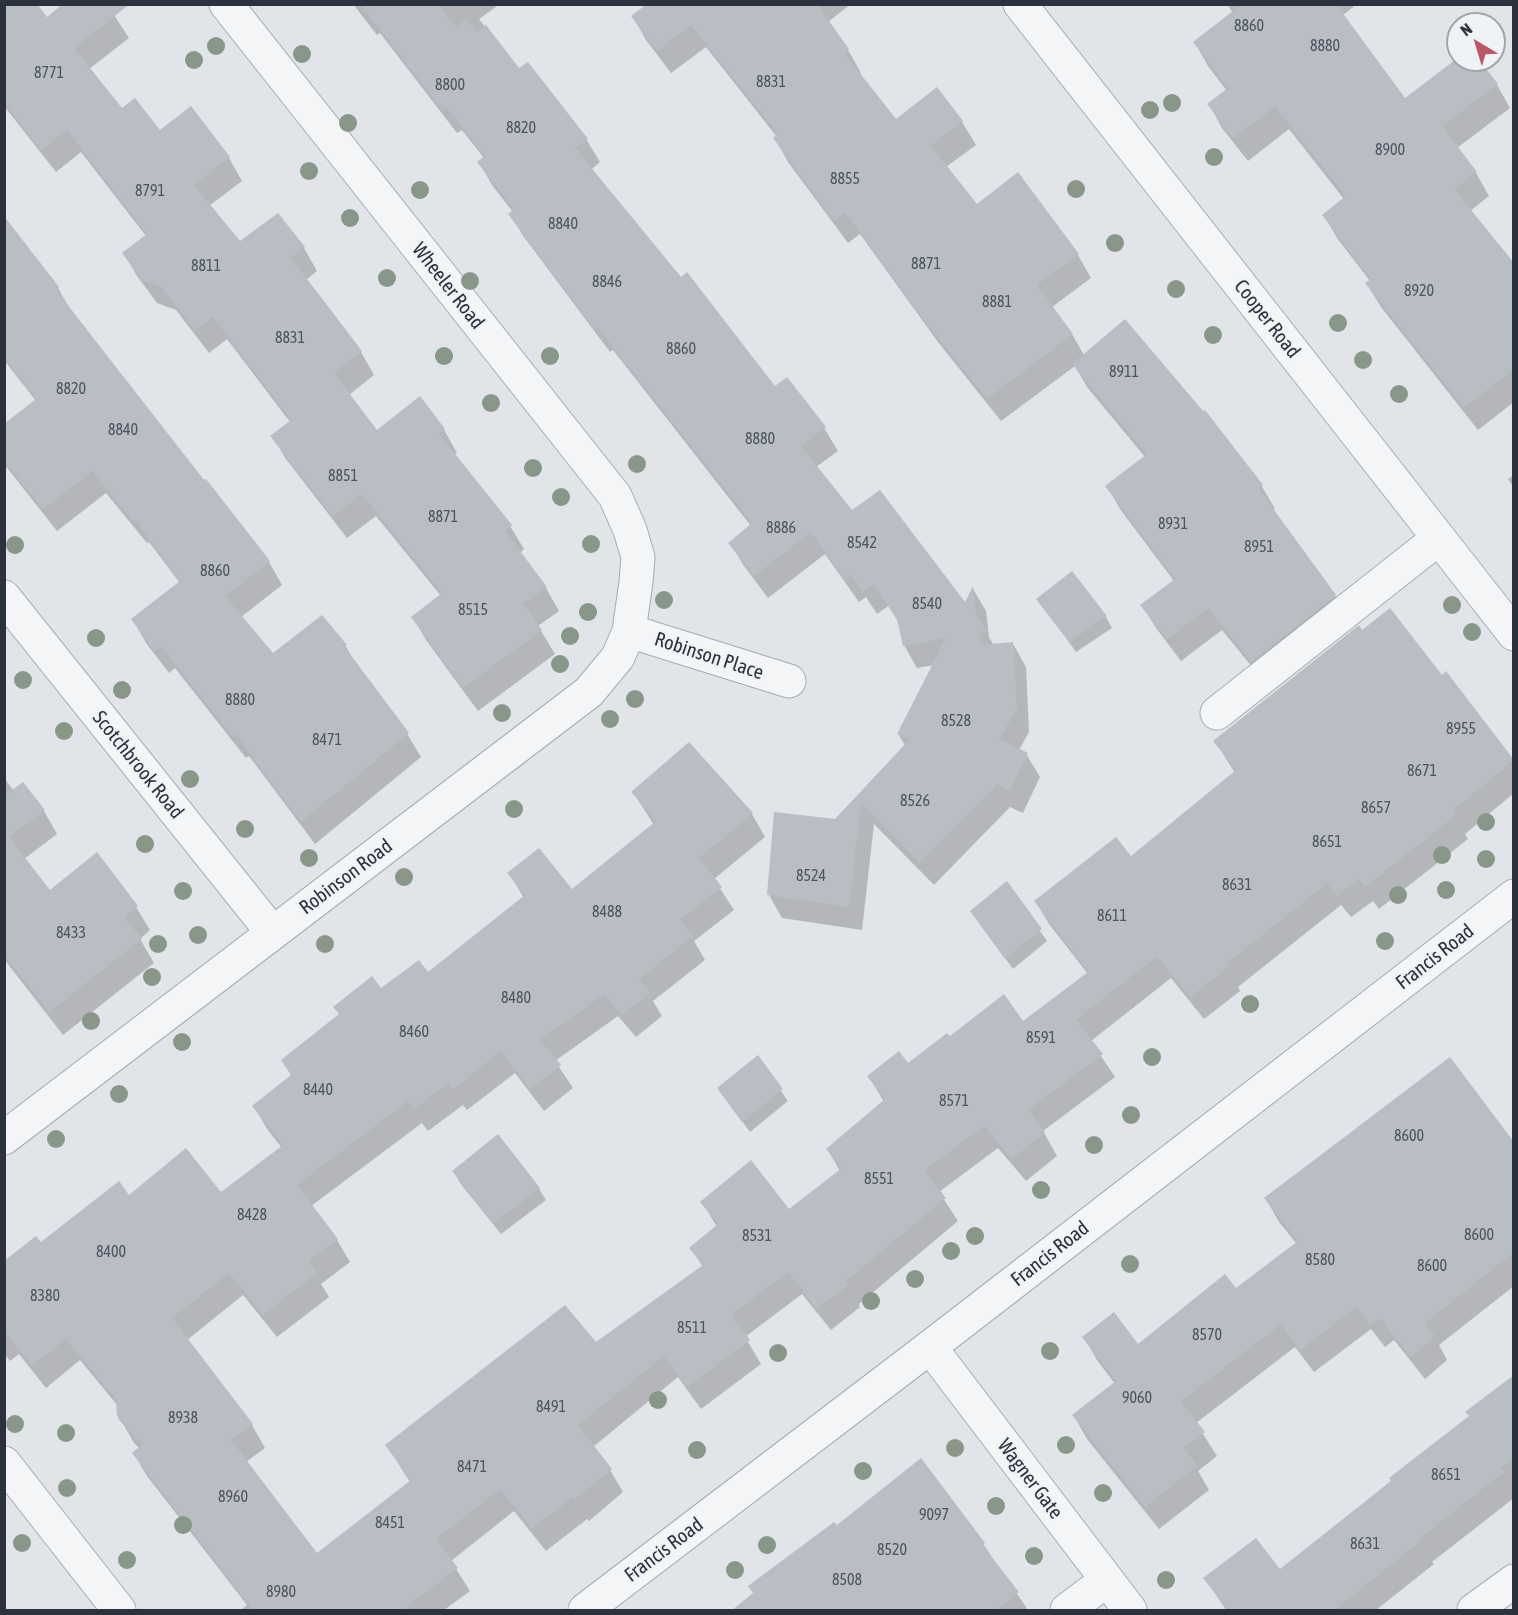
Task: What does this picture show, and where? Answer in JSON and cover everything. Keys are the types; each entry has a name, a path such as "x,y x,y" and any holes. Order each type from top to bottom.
{"street":[{"name":"Wheeler Road","path":"226,4 615,496 630,530 638,557 636,582"},
{"name":"Cooper Road","path":"1020,4 1514,634"},
{"path":"1217,713 1438,538"},
{"name":"Robinson Road","path":"4,1138 589,692 618,657 629,631 636,582"},
{"name":"Scotchbrook Road","path":"4,597 273,932"},
{"name":"Robinson Place","path":"629,631 789,681"},
{"name":"Francis Road","path":"585,1611 1514,896"},
{"name":"Wagner Gate","path":"930,1347 1130,1611"},
{"path":"4,1463 119,1611"},
{"path":"1067,1611 1107,1580"},
{"path":"1474,1611 1514,1581"}],"building":[{"path":"4,4 37,4 47,17 63,4 130,4 74,48 122,108 135,98 160,130 191,106 230,157 194,185 240,241 278,213 305,247 291,258 362,351 334,373 377,430 420,396 445,429 439,434 512,525 505,531 547,587 523,604 542,630 463,688 411,617 442,593 362,494 333,516 270,436 291,420 213,317 195,330 161,287 142,280 122,253 147,234 67,130 41,150 4,102"},
{"path":"360,4 438,4 456,27 466,19 477,32 486,25 519,68 528,62 588,139 575,148 681,277 687,272 775,386 787,377 826,427 801,446 852,510 880,490 965,602 973,586 977,617 988,631 979,632 981,645 1013,642 1017,709 999,739 1028,753 1010,791 997,784 920,863 861,803 849,907 767,895 774,812 835,819 909,740 897,734 946,638 903,646 897,619 874,584 863,592 851,575 845,580 811,532 754,576 728,543 752,523 598,328 595,330 508,214 514,209 477,162 485,156 447,108 443,111"},
{"path":"647,4 817,4 849,49 844,53 896,119 937,87 963,121 931,146 977,204 1018,172 1079,254 1037,285 1073,334 987,399 923,319 845,212 834,221 773,138 778,134 691,25 657,51 631,16"},
{"path":"1242,4 1336,4 1405,98 1446,67 1446,72 1488,72 1498,84 1442,126 1477,172 1454,189 1514,263 1514,369 1464,408 1365,283 1371,279 1322,215 1346,196 1275,107 1233,138 1207,104 1228,88 1193,42"},
{"path":"4,216 59,287 56,290 270,561 225,596 273,653 322,615 347,645 344,646 409,733 301,822 235,733 232,736 161,646 154,651 131,619 180,581 135,519 133,521 92,471 43,509 4,461 4,424 36,399 4,356"},
{"path":"1125,319 1203,411 1205,410 1263,485 1258,488 1336,595 1251,662 1208,608 1167,639 1140,605 1175,579 1105,486 1147,454 1072,364"},
{"path":"1072,571 1107,616 1069,642 1036,599"},
{"path":"1390,608 1442,675 1446,671 1514,760 1452,811 1456,815 1365,887 1359,879 1337,896 1327,883 1226,964 1228,967 1190,997 1157,956 1076,1020 1103,1054 1028,1110 1045,1132 1012,1159 984,1126 924,1171 946,1198 846,1281 849,1284 817,1309 788,1272 731,1315 750,1340 687,1387 664,1356 578,1425 612,1469 532,1529 500,1489 436,1539 458,1568 401,1611 254,1611 132,1453 143,1444 119,1420 116,1399 66,1339 32,1366 4,1331 4,1261 36,1236 41,1242 119,1181 129,1195 186,1148 221,1192 283,1145 252,1106 291,1075 281,1060 339,1014 333,1007 372,976 381,988 419,960 428,972 525,895 507,873 539,848 572,889 656,821 631,792 689,742 753,813 699,858 722,887 680,920 693,936 639,979 650,993 622,1015 604,994 540,1040 561,1065 530,1089 501,1051 453,1089 449,1083 414,1109 408,1101 297,1185 338,1239 308,1261 317,1273 263,1315 229,1273 172,1318 253,1424 231,1440 317,1553 411,1480 385,1445 565,1305 596,1342 703,1265 689,1248 718,1224 700,1202 751,1160 789,1209 842,1168 826,1149 885,1099 867,1076 899,1051 908,1063 947,1033 950,1036 1004,994 1023,1021 1088,972 1034,901 1116,837 1131,856 1236,770 1213,741 1359,625 1362,630"},
{"path":"23,782 45,810 9,837 50,890 97,852 138,906 124,917 142,939 49,1012 4,955 4,796"},
{"path":"1007,881 1042,929 1005,959 970,911"},
{"path":"758,1055 783,1089 742,1122 717,1088"},
{"path":"1450,1057 1514,1142 1514,1252 1425,1323 1435,1336 1411,1357 1380,1318 1370,1325 1356,1307 1300,1350 1281,1324 1181,1401 1205,1432 1184,1448 1197,1466 1145,1507 1072,1415 1116,1381 1082,1337 1114,1312 1138,1344 1225,1274 1236,1288 1298,1241 1264,1198"},
{"path":"498,1134 540,1188 493,1223 452,1171"},
{"path":"1514,1375 1514,1458 1500,1468 1504,1472 1333,1611 1229,1611 1203,1578 1256,1538 1280,1569 1391,1481 1389,1478 1469,1416 1465,1412"},
{"path":"921,1458 985,1543 982,1545 1019,1592 995,1611 731,1611 753,1593 748,1586 834,1522 837,1525"}]}
